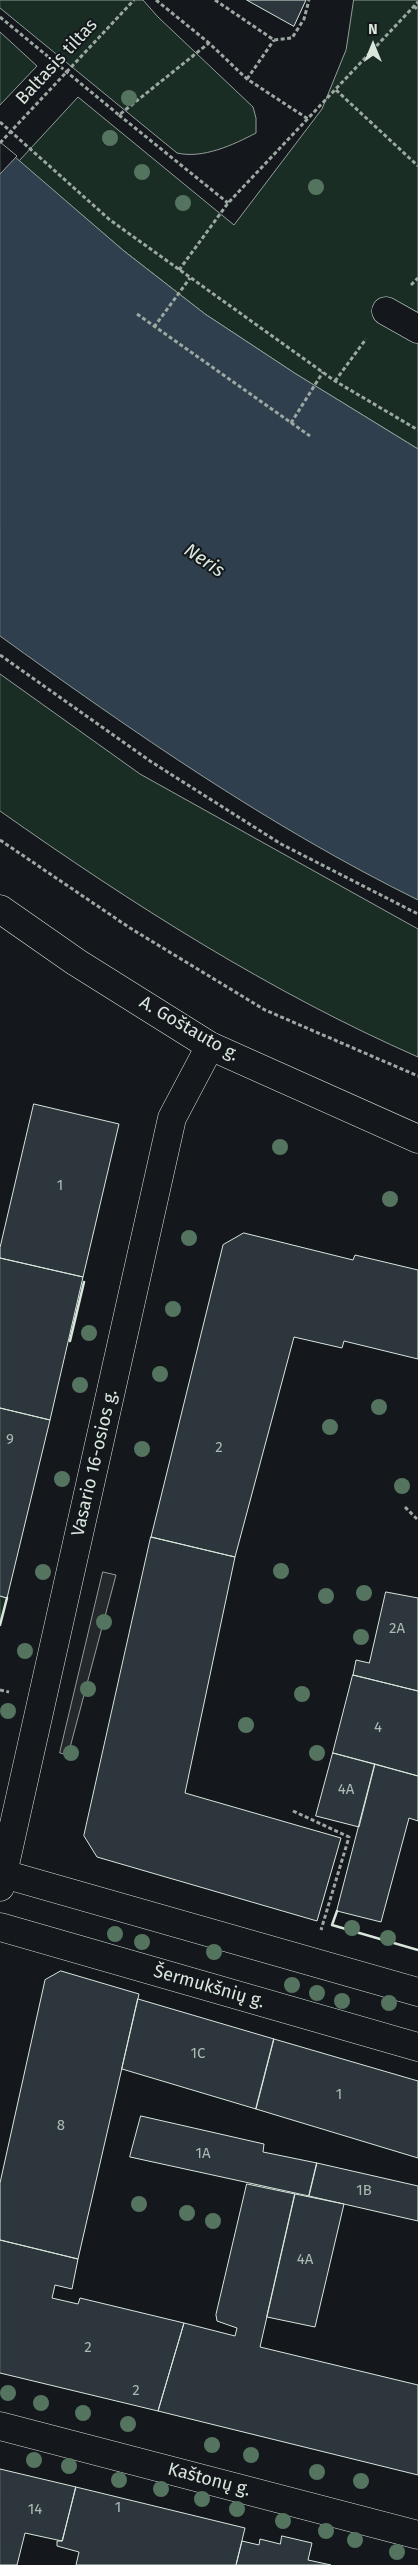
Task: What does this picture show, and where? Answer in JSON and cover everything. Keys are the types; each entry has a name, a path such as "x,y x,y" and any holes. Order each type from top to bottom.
{"street":[{"path":"386,311 418,329"},
{"name":"A. Goštauto g.","path":"0,909 76,962 210,1046 418,1139"},
{"name":"Vasario 16-osios g.","path":"1,1878 172,1118 210,1046"},
{"path":"1,1878 312,1961 418,1992"},
{"name":"Šermukšnių g.","path":"0,1927 418,2047"},
{"name":"Kaštonų g.","path":"0,2426 418,2535"}],"path":[{"name":"Baltasis tiltas","path":"0,143 134,0"},
{"path":"156,0 209,43 247,79 308,118"},
{"path":"215,0 274,40 292,38 304,19 309,0"},
{"path":"179,270 228,203 418,2"},
{"path":"414,6 418,10"},
{"path":"0,17 228,203"},
{"path":"247,79 274,40"},
{"path":"120,115 209,43"},
{"path":"336,90 418,166"},
{"path":"0,122 110,220 335,381 418,430"},
{"path":"154,327 190,278"},
{"path":"137,314 310,436"},
{"path":"335,381 368,336"},
{"path":"291,423 323,372"},
{"path":"0,655 150,761 281,844 418,914"},
{"path":"0,840 130,928 265,1010 418,1076"},
{"path":"405,1507 418,1520"},
{"path":"293,1811 349,1837 312,1961"}],"green space":[{"path":"0,0 143,0 158,17 253,107 256,118 256,133 218,150 197,154 177,153 0,8"},
{"path":"354,0 418,0 418,449 296,374 205,314 124,251 19,161 78,97 234,225 322,109 346,50"},
{"path":"0,32 37,66 0,105"},
{"path":"0,674 140,774 418,929 418,1057 363,1032 309,1004 203,944 100,880 0,811"},
{"path":"0,1596 7,1598 0,1625"}],"shaded area":[{"path":"103,1572 116,1575 68,1755 60,1753"}],"water":[{"name":"Neris","path":"0,144 124,251 205,314 296,374 418,449 418,900 363,872 203,777 0,636"}],"pier":[{"path":"0,142 17,156 0,174"}],"building":[{"path":"247,0 306,0 294,26"},
{"path":"34,1104 119,1124 83,1277 0,1258 0,1248"},
{"path":"244,1233 353,1260 355,1255 418,1270 418,1359 344,1341 342,1348 294,1337 235,1557 151,1537 223,1245"},
{"path":"0,1258 83,1277 50,1420 0,1408"},
{"path":"0,1408 50,1420 7,1598 0,1596"},
{"path":"151,1537 235,1557 185,1793 341,1838 317,1921 97,1857 84,1836"},
{"path":"386,1592 418,1598 418,1691 353,1675 356,1660 369,1663"},
{"path":"353,1675 418,1691 418,1776 333,1753"},
{"path":"333,1753 375,1764 359,1827 316,1816"},
{"path":"375,1764 418,1776 418,1821 409,1818 381,1922 337,1911"},
{"path":"61,1971 139,1994 78,2259 0,2240 0,2183 45,1980"},
{"path":"138,1999 274,2039 256,2109 122,2069"},
{"path":"274,2039 418,2081 418,2158 256,2109"},
{"path":"141,2116 264,2144 263,2152 317,2163 309,2196 130,2157"},
{"path":"317,2163 418,2186 418,2221 309,2196"},
{"path":"247,2184 295,2194 260,2347 418,2385 418,2475 158,2411 184,2323 235,2336 237,2328 217,2321 216,2315"},
{"path":"295,2194 344,2204 315,2327 267,2317"},
{"path":"0,2240 78,2259 72,2289 55,2285 52,2298 78,2304 80,2298 184,2323 158,2411 0,2373"},
{"path":"0,2469 76,2487 62,2541 25,2533 17,2565 0,2565"},
{"path":"76,2487 245,2528 236,2565 76,2565 79,2552 57,2546 57,2541 62,2541"},
{"path":"282,2536 312,2543 308,2560 331,2565 236,2565 242,2541 259,2545 260,2539 280,2544"}],"wall":[{"path":"70,1341 84,1282"},
{"path":"0,1625 7,1598"},
{"path":"337,1911 332,1925 418,1950"}]}
